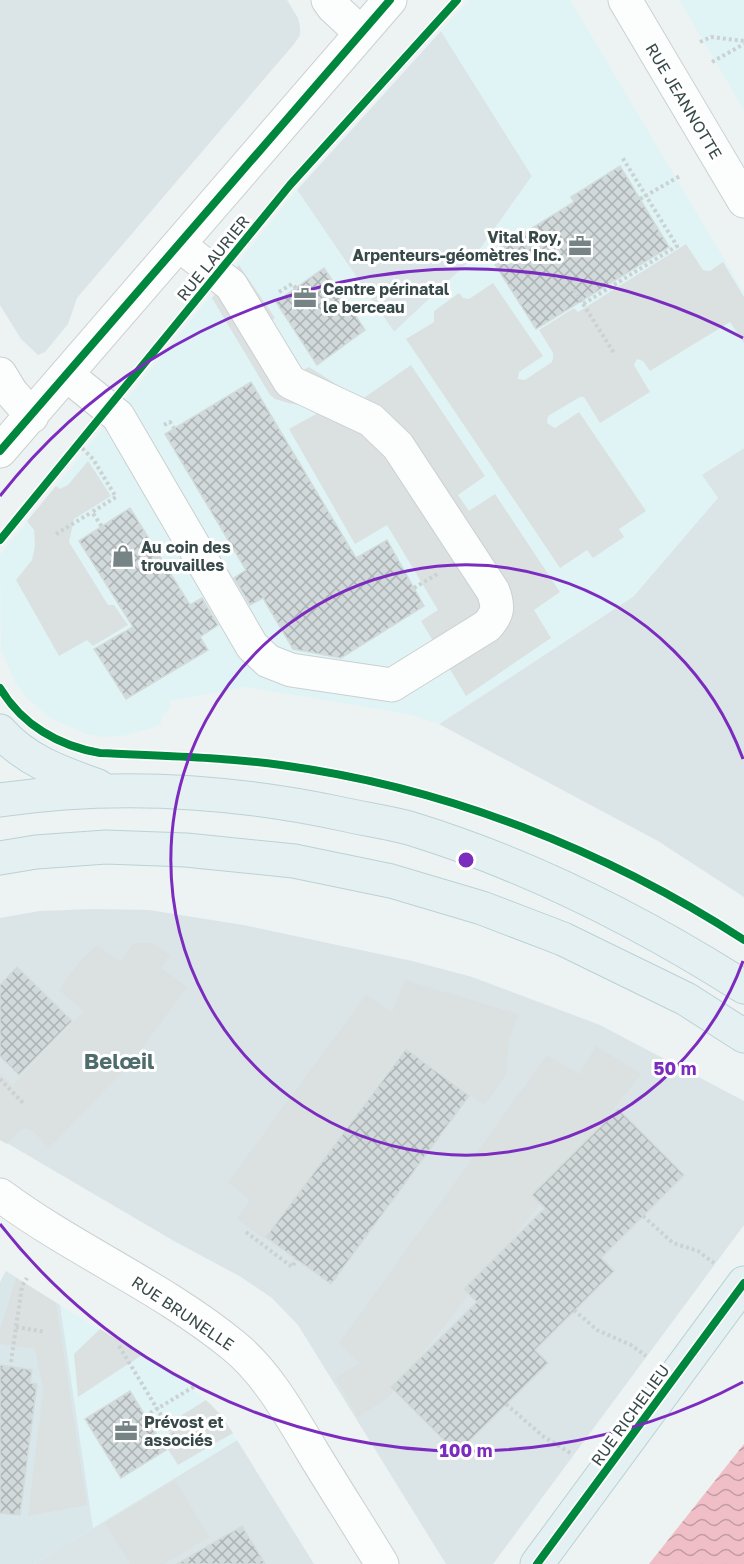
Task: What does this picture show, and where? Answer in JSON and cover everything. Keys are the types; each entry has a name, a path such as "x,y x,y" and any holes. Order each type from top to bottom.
{"main road":[{"path":"0,731 10,743 51,769 109,790"},
{"path":"0,800 32,795 109,790 192,792 286,802 406,827 463,846 602,906 697,957 744,987"},
{"path":"0,858 36,852 106,847 186,850 294,861 391,880 482,908 562,939 686,999 744,1036"},
{"name":"RUE RICHELIEU","path":"537,1564 731,1274"}],"street":[{"path":"328,0 361,33"},
{"name":"RUE LAURIER","path":"0,451 390,0"},
{"name":"RUE JEANNOTTE","path":"625,0 744,201"},
{"path":"67,375 118,417 252,646 268,661 291,670 392,685 487,626 495,617 498,605 493,591 398,446 371,420 290,382 231,285 179,245"},
{"path":"0,374 11,392 32,416"},
{"name":"RUE BRUNELLE","path":"1,1198 189,1314 235,1346 275,1392 382,1564"}],"path":[{"path":"700,42 711,36 744,42"},
{"path":"712,62 744,42"},
{"path":"583,304 677,246 622,157"},
{"path":"640,199 680,176"},
{"path":"573,292 575,291 614,353"},
{"path":"71,452 107,408"},
{"path":"56,534 116,497 93,459 78,444"},
{"path":"92,512 102,526"},
{"path":"0,1079 23,1103"},
{"path":"643,1216 673,1243 698,1251 731,1274"},
{"path":"246,1232 292,1267 297,1259"},
{"path":"11,1362 22,1286 27,1278"},
{"path":"574,1310 597,1330 631,1345 650,1358"},
{"path":"16,1327 45,1332"},
{"path":"119,1346 178,1443"},
{"path":"145,1416 195,1386"},
{"path":"506,1404 544,1437 576,1457"}],"shaded area":[{"path":"0,0 287,0 298,18 300,27 300,35 294,44 77,298 68,324 45,352 38,355 21,339 0,305"},
{"path":"469,0 570,0 744,292 744,448 702,475 718,498 634,596 439,724 385,710 245,687 170,701 170,709 161,717 161,724 122,736 104,737 86,734 50,718 26,697 15,682 1,650 0,555 297,190 394,332 475,256 532,176 441,31"},
{"path":"679,0 744,0 744,110"},
{"path":"441,31 532,176 475,256 394,332 297,190"},
{"path":"686,244 703,270 710,271 723,262 744,297 744,343 730,322 650,371 643,361 637,359 634,365 650,392 600,423 584,397 580,397 548,416 547,423 555,428 579,412 646,511 619,529 624,537 593,558 587,550 560,568 406,339 434,322 434,311 459,293 463,298 469,299 493,283 543,356 519,372 518,379 525,380 552,362 553,353 539,330 574,308 578,312"},
{"path":"239,265 275,318 267,323 303,370 309,367 361,400 411,365 485,476 458,495 469,511 495,494 560,592 534,610 551,638 466,696 421,621 438,610 387,525 355,544 289,429 318,413 316,408 288,403 270,395 212,298"},
{"path":"744,448 744,897 658,841 439,724 634,596 701,475"},
{"path":"88,461 111,496 74,519 69,542 108,605 114,605 128,625 93,646 87,640 59,656 16,580 32,560 35,546 34,530 27,521 56,486 60,489 68,485"},
{"path":"149,910 243,925 412,961 472,977 600,1025 744,1101 744,1225 493,1564 446,1564 298,1325 272,1298 241,1277 174,1241 0,1139 0,918 40,911"},
{"path":"134,943 153,943 170,956 161,968 187,987 131,1063 49,1148 32,1130 26,1128 20,1130 7,1144 0,1140 0,1073 13,1085 84,1011 59,990 80,961 97,945 120,962"},
{"path":"405,980 518,1014 509,1040 506,1075 484,1105 405,1047 264,1239 237,1219 250,1200 228,1182 366,995 392,1012"},
{"path":"596,1046 641,1074 389,1397 358,1417 335,1378 360,1363 339,1343 547,1055 579,1074"},
{"path":"6,1271 60,1305 93,1528 34,1564 0,1564 0,1282"},
{"path":"16,1278 56,1303 87,1505 28,1516 43,1390 35,1349 0,1344 0,1330"},
{"path":"60,1305 184,1382 215,1408 237,1440 93,1528"},
{"path":"100,1329 142,1355 78,1397 74,1354"},
{"path":"206,1400 221,1415 233,1433 178,1465 163,1442 182,1415"},
{"path":"237,1440 314,1564 34,1564"},
{"path":"175,1480 209,1537 164,1564 130,1564 105,1523"}],"water":[{"path":"744,1444 744,1564 649,1564"}],"building":[{"path":"620,166 669,247 536,329 489,255 574,202 571,197"},
{"path":"324,268 365,330 317,365 276,302"},
{"path":"251,382 356,558 387,540 424,606 341,658 293,649 263,598 250,605 234,578 246,570 165,434"},
{"path":"130,508 190,605 202,598 218,625 200,637 208,650 126,699 94,649 133,627 79,541"},
{"path":"17,967 72,1021 19,1075 0,1056 0,985"},
{"path":"406,1049 469,1096 331,1284 266,1237"},
{"path":"618,1109 684,1175 601,1258 614,1271 535,1350 548,1363 457,1453 391,1387 477,1302 464,1289 545,1208 532,1195"},
{"path":"0,1365 32,1370 30,1383 37,1384 20,1515 0,1513"},
{"path":"130,1391 166,1450 121,1478 85,1419"},
{"path":"242,1526 265,1564 177,1564"}],"cycle path":[{"path":"0,451 390,0"},
{"path":"0,540 290,185 457,0"},
{"path":"0,688 19,713 30,723 56,739 85,750 100,753 213,758 281,765 342,775 463,806 580,851 636,878 744,940"},
{"path":"537,1564 744,1283"}],"place":[{"name":"Vital Roy, Arpenteurs-géomètres Inc.","path":"580,246"},
{"name":"Centre périnatal le berceau","path":"305,298"},
{"name":"Au coin des trouvailles","path":"123,556"},
{"name":"Prévost et associés","path":"126,1431"}],"district":[{"name":"Belœil","path":"119,1061"}]}
